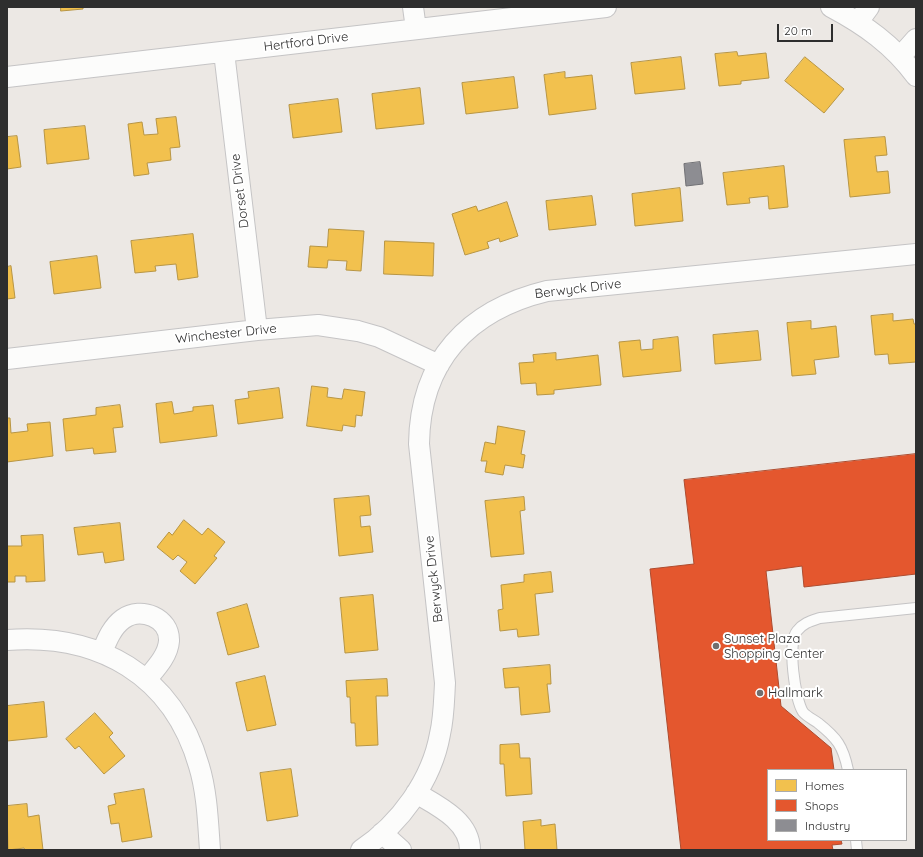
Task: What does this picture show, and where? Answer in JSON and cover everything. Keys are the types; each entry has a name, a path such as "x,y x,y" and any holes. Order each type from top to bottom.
{"street":[{"path":"413,7 416,29"},
{"name":"Hertford Drive","path":"7,77 606,7"},
{"path":"831,7 863,14 879,36 916,76"},
{"path":"900,57 916,39"},
{"name":"Dorset Drive","path":"224,52 257,330"},
{"name":"Berwyck Drive","path":"361,850 382,833 406,807 416,793 434,756 440,736 444,710 444,675 419,444 423,409 429,385 454,342 493,310 512,302 547,291 916,254"},
{"name":"Winchester Drive","path":"7,359 257,330 318,325 358,331 398,345 439,366"},
{"path":"102,652 112,630 124,618 142,613 160,621 166,630 169,641 164,657 146,680"},
{"path":"7,640 56,640 102,652 131,668 162,695 186,728 194,748 204,786 210,850"},
{"path":"416,793 435,804 462,825 468,834 470,850"},
{"path":"382,833 401,850"}],"lane":[{"path":"848,769 845,754 840,743 828,731 804,712 797,695 792,646 796,632 807,622 820,618 916,608"}],"building: Homes":[{"path":"61,7 83,7 83,9 61,11"},
{"path":"737,52 738,56 766,53 769,78 741,81 741,84 719,86 715,54"},
{"path":"681,57 685,89 635,94 631,63"},
{"path":"805,57 844,89 824,113 785,81"},
{"path":"565,72 565,78 592,75 596,109 549,115 544,75"},
{"path":"514,77 518,108 466,114 462,83"},
{"path":"420,88 424,124 376,129 372,94"},
{"path":"338,99 342,132 293,138 289,105"},
{"path":"176,117 180,147 170,148 171,160 147,163 149,174 134,176 128,124 142,122 144,135 158,134 156,119"},
{"path":"85,126 89,159 47,164 44,130"},
{"path":"17,136 21,167 7,169 7,137"},
{"path":"885,137 887,155 875,156 877,172 888,171 890,193 850,197 844,140"},
{"path":"784,166 788,207 769,209 768,196 749,198 750,203 727,205 723,173"},
{"path":"680,188 683,221 635,226 632,194"},
{"path":"592,196 596,225 549,230 546,201"},
{"path":"507,202 518,236 500,242 499,238 487,242 489,248 465,255 452,214 476,206 478,211"},
{"path":"329,229 364,231 361,271 346,270 347,261 328,260 327,268 308,267 310,246 327,247"},
{"path":"193,234 198,277 178,280 176,264 155,266 156,271 135,273 131,241"},
{"path":"385,241 434,243 433,276 384,274"},
{"path":"97,256 101,288 54,294 50,262"},
{"path":"11,266 15,298 7,299 7,267"},
{"path":"893,314 893,321 913,319 914,324 916,324 916,362 889,364 888,354 875,355 871,316"},
{"path":"811,321 811,329 836,326 839,357 814,360 816,374 792,376 787,323"},
{"path":"758,331 761,360 715,364 713,335"},
{"path":"678,337 681,371 623,377 619,342 640,340 641,350 653,349 653,340"},
{"path":"556,353 556,360 598,355 601,385 554,390 554,394 537,395 536,383 521,384 519,363 534,362 533,355"},
{"path":"312,386 328,388 327,397 342,399 344,389 365,392 362,416 356,415 355,427 343,425 342,431 307,426"},
{"path":"279,388 283,418 238,424 235,400 249,398 248,392"},
{"path":"172,402 174,414 193,411 193,407 213,405 217,436 160,443 156,404"},
{"path":"120,405 123,427 113,428 116,452 94,454 93,448 66,451 63,419 96,415 96,408"},
{"path":"7,418 10,418 11,433 28,431 27,424 50,422 53,456 7,462"},
{"path":"498,426 525,431 521,454 525,455 523,468 505,465 503,475 485,472 487,461 481,461 485,442 495,444"},
{"path":"369,496 371,515 360,516 361,527 370,526 373,552 339,556 334,499"},
{"path":"524,497 525,510 520,511 524,554 491,557 485,501"},
{"path":"184,520 202,535 208,528 225,542 214,556 217,558 195,584 180,571 187,562 178,555 173,560 157,547 169,532 172,535"},
{"path":"120,523 124,560 105,563 103,552 78,555 74,528"},
{"path":"43,535 45,581 26,582 26,576 15,576 15,582 7,582 7,546 22,546 21,536"},
{"path":"551,572 553,592 535,594 539,635 518,637 517,629 500,631 498,610 503,609 501,585 524,582 524,575"},
{"path":"373,595 378,650 345,653 340,598"},
{"path":"247,604 259,647 228,655 217,613"},
{"path":"550,665 551,684 547,684 550,712 521,715 519,687 505,688 503,669"},
{"path":"265,676 276,725 247,731 236,683"},
{"path":"387,679 388,696 376,696 378,745 356,746 355,723 351,723 350,697 347,697 346,681"},
{"path":"44,702 47,737 7,741 7,706"},
{"path":"95,713 113,733 109,737 125,756 104,774 79,746 75,749 66,739"},
{"path":"519,744 520,758 530,758 532,794 506,796 504,764 500,764 500,745"},
{"path":"291,769 298,816 267,821 260,773"},
{"path":"144,789 152,837 122,842 119,823 111,824 108,806 116,804 114,794"},
{"path":"27,804 28,817 39,815 43,850 25,850 24,848 8,850 7,806"},
{"path":"541,820 541,826 555,824 557,850 525,850 523,822"}],"building: Shops":[{"name":"Sunset Plaza Shopping Center","path":"916,454 916,574 804,587 802,566 766,571 781,706 831,748 834,769 767,769 767,841 841,841 842,844 832,845 833,850 681,850 650,569 694,564 684,480"}],"building: Industry":[{"path":"700,162 703,184 686,186 684,164"}],"place":[{"name":"Sunset Plaza Shopping Center","path":"716,646"},
{"name":"Hallmark","path":"760,693"}]}
